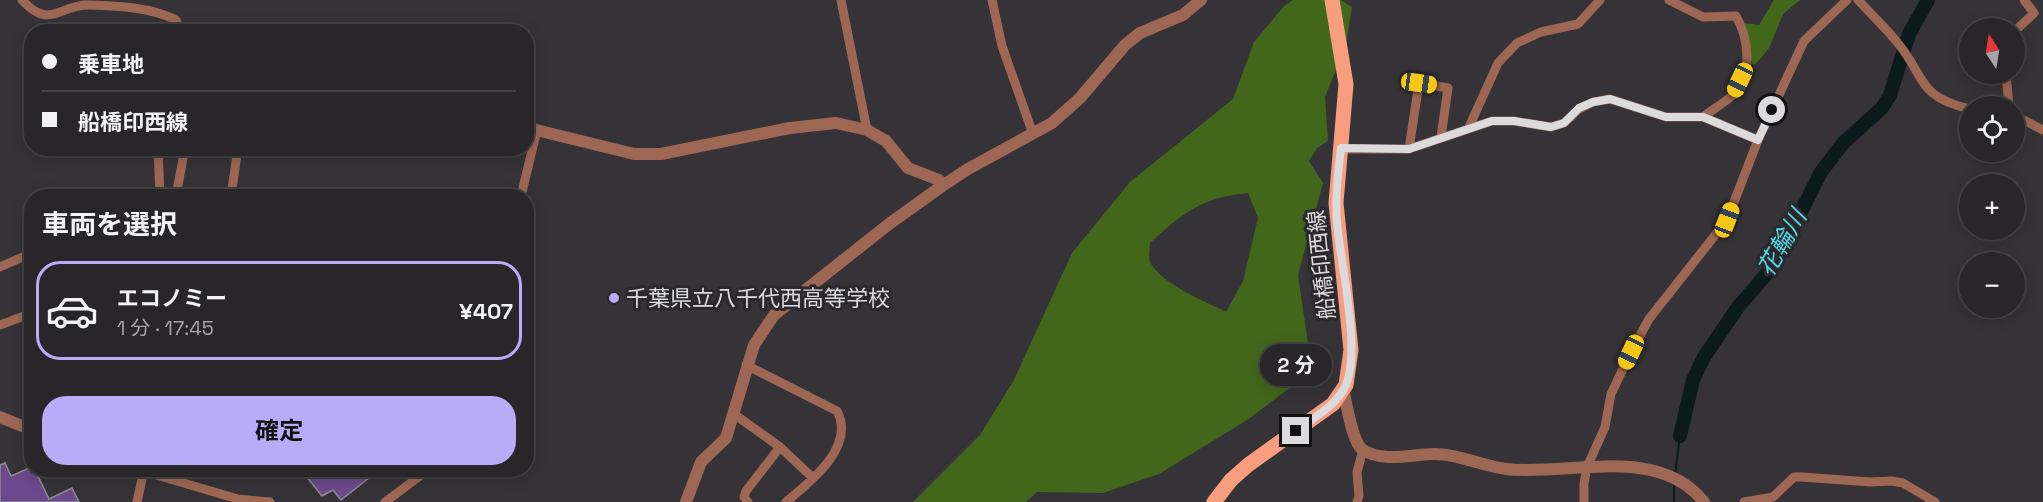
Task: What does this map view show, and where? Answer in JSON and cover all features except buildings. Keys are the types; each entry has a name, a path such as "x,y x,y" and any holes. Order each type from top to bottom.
{"main road":[{"name":"船橋印西線","path":"1214,502 1231,480 1248,465 1333,404 1343,390 1350,366 1351,350 1337,220 1346,84 1332,0"}],"street":[{"path":"22,0 36,12 48,16 87,5 152,10 176,20 177,24"},
{"path":"841,0 867,130"},
{"path":"992,0 1002,46 1033,134"},
{"path":"686,502 700,462 719,448 726,438 747,365 764,327 783,306 942,186 999,151 1033,134 1067,111 1125,45 1140,33 1183,15 1201,0"},
{"path":"1469,127 1498,63 1517,43 1541,32 1578,24 1600,0"},
{"path":"1669,0 1703,17 1736,16 1745,39 1747,66 1734,94 1703,117"},
{"path":"1584,502 1587,467 1605,427 1611,394 1631,352 1649,319 1727,220 1758,140 1804,41 1847,0"},
{"path":"1858,0 1897,42 1931,94 1945,103 1959,106"},
{"path":"2024,0 2034,13 2025,22"},
{"path":"1409,149 1419,83 1448,88 1442,137"},
{"path":"1341,148 1409,149 1492,121 1514,121 1551,127 1564,123 1579,108 1593,102 1610,99 1666,117 1703,117 1758,140"},
{"path":"2025,121 2043,130"},
{"path":"534,129 634,154 692,149 790,128 836,123 867,130 886,141 901,162 939,180 942,186"},
{"path":"158,156 160,189"},
{"path":"177,189 184,156"},
{"path":"232,189 237,156"},
{"path":"522,189 527,156"},
{"path":"0,267 24,256"},
{"path":"0,325 24,316"},
{"path":"747,365 837,411 842,421 835,455 786,502"},
{"path":"1343,390 1355,438 1363,450 1378,456 1436,454 1520,470 1618,466 1671,477 1692,487 1704,502"},
{"path":"734,414 780,447 813,478"},
{"path":"0,417 24,427"},
{"path":"748,502 744,498 746,491 780,447"},
{"path":"1357,502 1357,472 1363,450"},
{"path":"137,502 141,477"},
{"path":"165,477 238,499 270,502"},
{"path":"385,502 419,477"},
{"path":"1744,502 1773,498 1794,477 1904,483 1935,502"}],"green space":[{"path":"1293,0 1341,0 1352,7 1346,45 1325,97 1328,141 1317,148 1309,161 1323,183 1298,275 1312,371 1247,420 1159,474 1103,493 1037,492 1026,502 913,502 980,435 1014,380 1072,253 1130,182 1233,99 1254,42 1284,6","holes":["1248,193 1258,218 1243,281 1226,312 1173,285 1150,262 1150,243 1173,223 1205,203"]},
{"path":"1774,0 1800,0 1783,14 1769,48 1755,65 1745,61 1740,31 1745,23 1759,25"}],"waterway":[{"name":"花輪川","path":"1680,436 1693,380 1704,357 1738,307 1775,264 1821,172 1843,143 1882,108 1890,95 1909,34 1928,0"},
{"name":"花輪川","path":"1675,475 1680,436"},
{"name":"花輪川","path":"1674,484 1674,502"}],"place":[{"name":"千葉県立八千代西高等学校","path":"614,298"}],"route":[{"path":"1296,431 1339,397 1346,384 1350,366 1350,336 1336,203 1341,148 1409,149 1492,121 1514,121 1551,127 1564,123 1579,108 1593,102 1610,99 1632,105 1650,114 1666,117 1703,117 1758,140 1772,110"}]}
